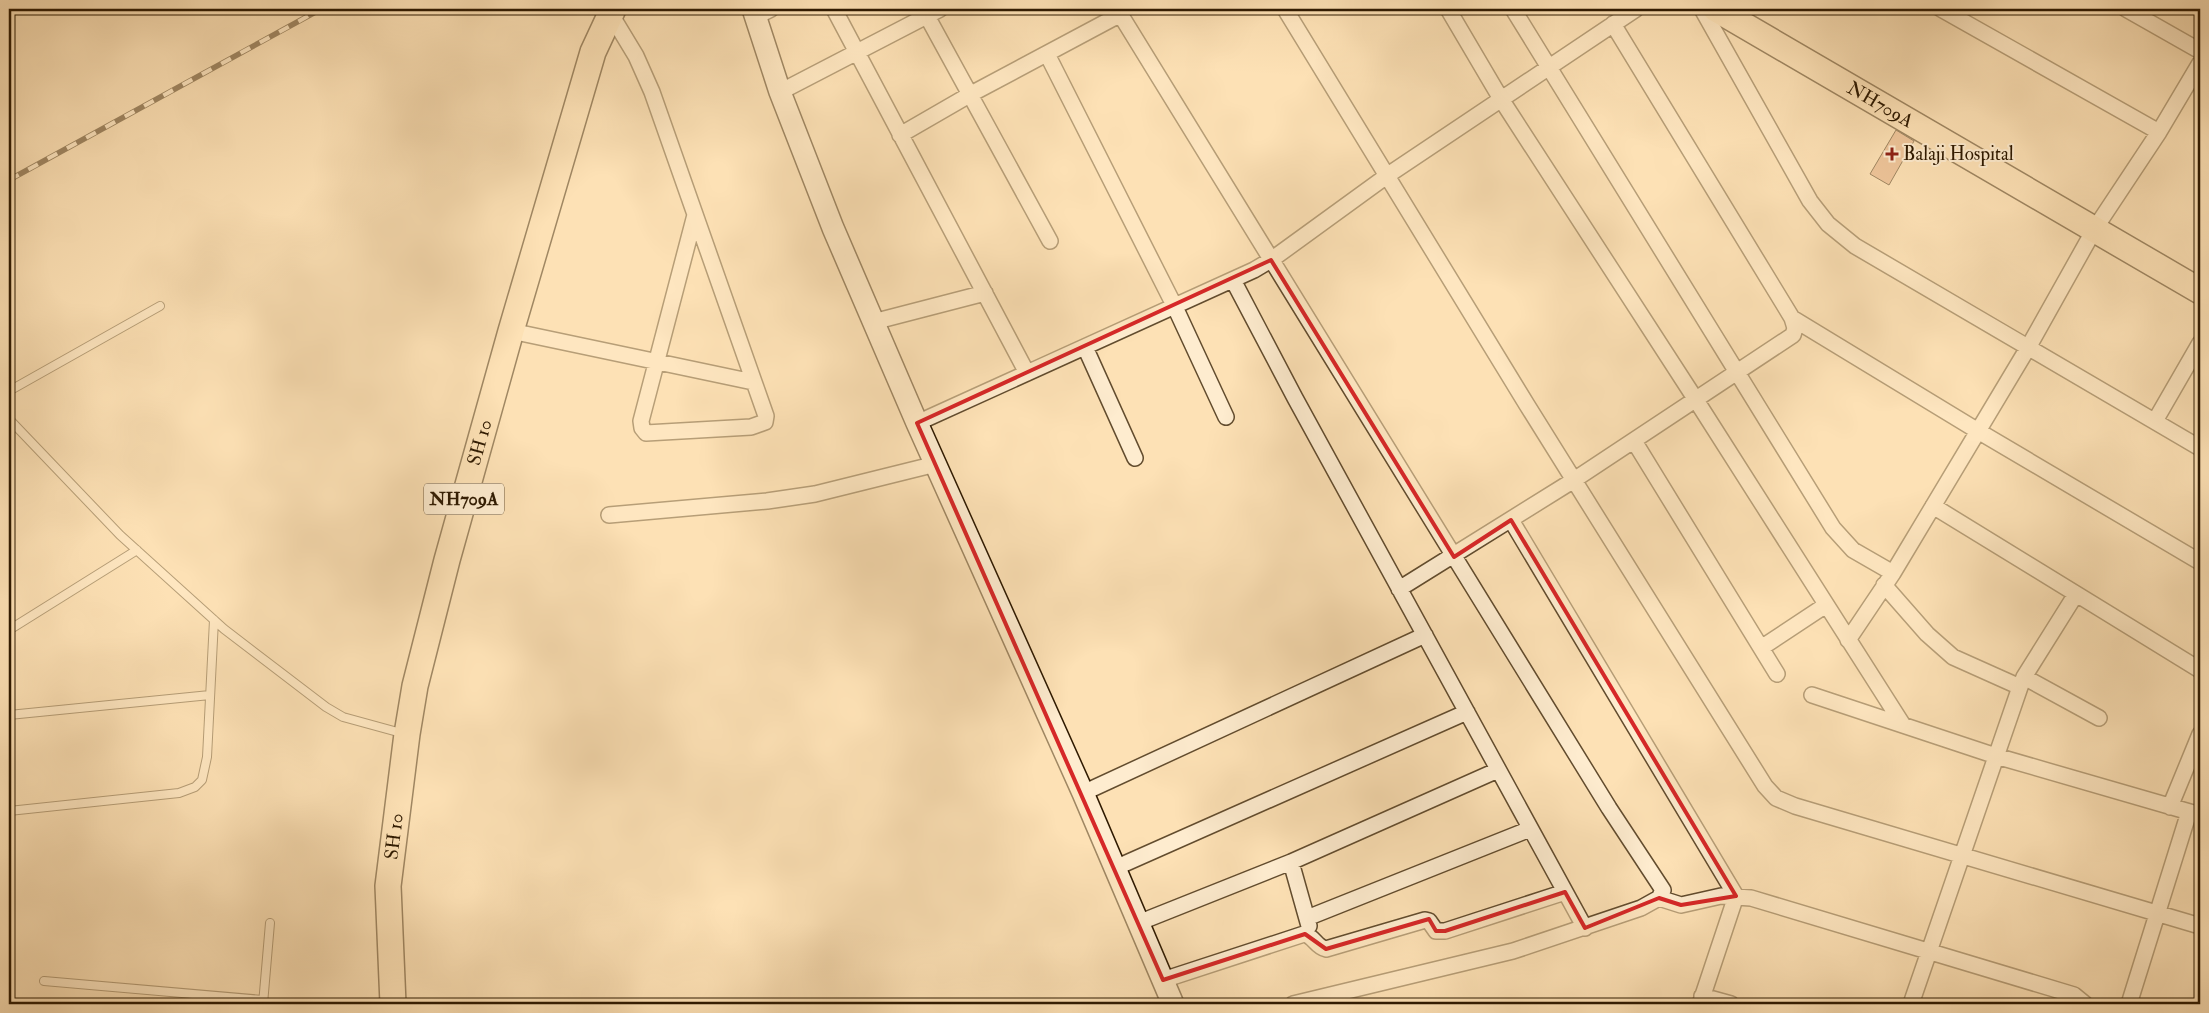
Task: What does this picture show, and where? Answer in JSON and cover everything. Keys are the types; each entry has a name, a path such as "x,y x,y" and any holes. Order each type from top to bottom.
{"highway":[{"name":"NH709A","path":"1716,9 2200,291"},
{"name":"SH 10","path":"393,1004 388,886 407,734 415,686 447,560 511,331 593,52 611,11"}],"main road":[{"path":"760,12 780,92 833,228 917,423 1083,793 1173,1004"}],"street":[{"path":"834,9 1027,373"},
{"path":"1286,9 1574,480 1765,786 1776,798 1795,806 2200,926"},
{"path":"1448,9 1501,99 1696,400 1902,725"},
{"path":"1513,9 1840,537 1853,550 1893,573"},
{"path":"917,423 1233,280 1272,260 1388,175 1636,9"},
{"path":"1702,9 1810,201 1828,224 1855,246 2029,346 2200,448"},
{"path":"1941,9 2159,132"},
{"path":"2126,9 2200,51"},
{"path":"611,11 636,56 652,92 695,215 752,382 766,416 765,422 751,428 646,433 642,428 641,421 695,215"},
{"path":"780,92 934,12 971,94 1050,241"},
{"path":"900,135 1119,12 1609,808 1663,890 1659,898 1641,908 1512,951 1293,1004"},
{"path":"1400,589 1454,557 1574,480 1793,335 1795,328 1792,318 1613,24"},
{"path":"1047,54 1175,306 1226,417"},
{"path":"1848,640 1893,573 1934,506 2029,346 2094,230 2196,79 2200,64"},
{"path":"1233,280 1295,398 1585,928"},
{"path":"874,322 985,293"},
{"path":"1792,318 1978,431 2200,562"},
{"path":"511,331 752,382"},
{"path":"2155,421 2200,342"},
{"path":"1085,347 1135,458"},
{"path":"1634,441 1777,674"},
{"path":"608,516 767,501 815,494 936,464"},
{"path":"1934,506 2200,670"},
{"path":"1511,520 1736,896 1701,1000 1731,1004"},
{"path":"1884,586 1927,634 1953,657 2022,682 2100,718"},
{"path":"1911,1004 2022,682 2076,594"},
{"path":"1761,648 1826,605"},
{"path":"1083,793 1425,635"},
{"path":"1812,695 1996,756 2194,814 2157,913 2128,1004"},
{"path":"1115,868 1467,712"},
{"path":"2170,807 2195,758 2200,734"},
{"path":"1138,923 1291,862 1498,770"},
{"path":"1307,918 1530,829"},
{"path":"1291,862 1312,937 1318,946 1326,949 1425,920 1430,921 1436,931 1445,931 1565,892"},
{"path":"1659,898 1681,905 1721,896 1751,898 2074,996 2085,1004"},
{"path":"1162,980 1304,934 1312,937"}],"lane":[{"path":"9,391 160,306"},
{"path":"9,419 120,535 214,620 326,707 343,717 407,734"},
{"path":"9,630 136,550"},
{"path":"9,811 179,793 194,787 202,780 207,757 214,620"},
{"path":"9,715 210,695"},
{"path":"44,981 263,1002 270,923"}],"highlighted area":[{"path":"1271,260 1454,557 1511,520 1736,896 1681,905 1659,898 1585,928 1565,892 1445,931 1436,931 1429,919 1326,949 1305,934 1163,980 917,423"}],"building":[{"path":"1896,130 1914,141 1889,185 1870,174"}],"railway":[{"path":"9,180 321,9"}],"place":[{"name":"Balaji Hospital","path":"1892,154"}]}
